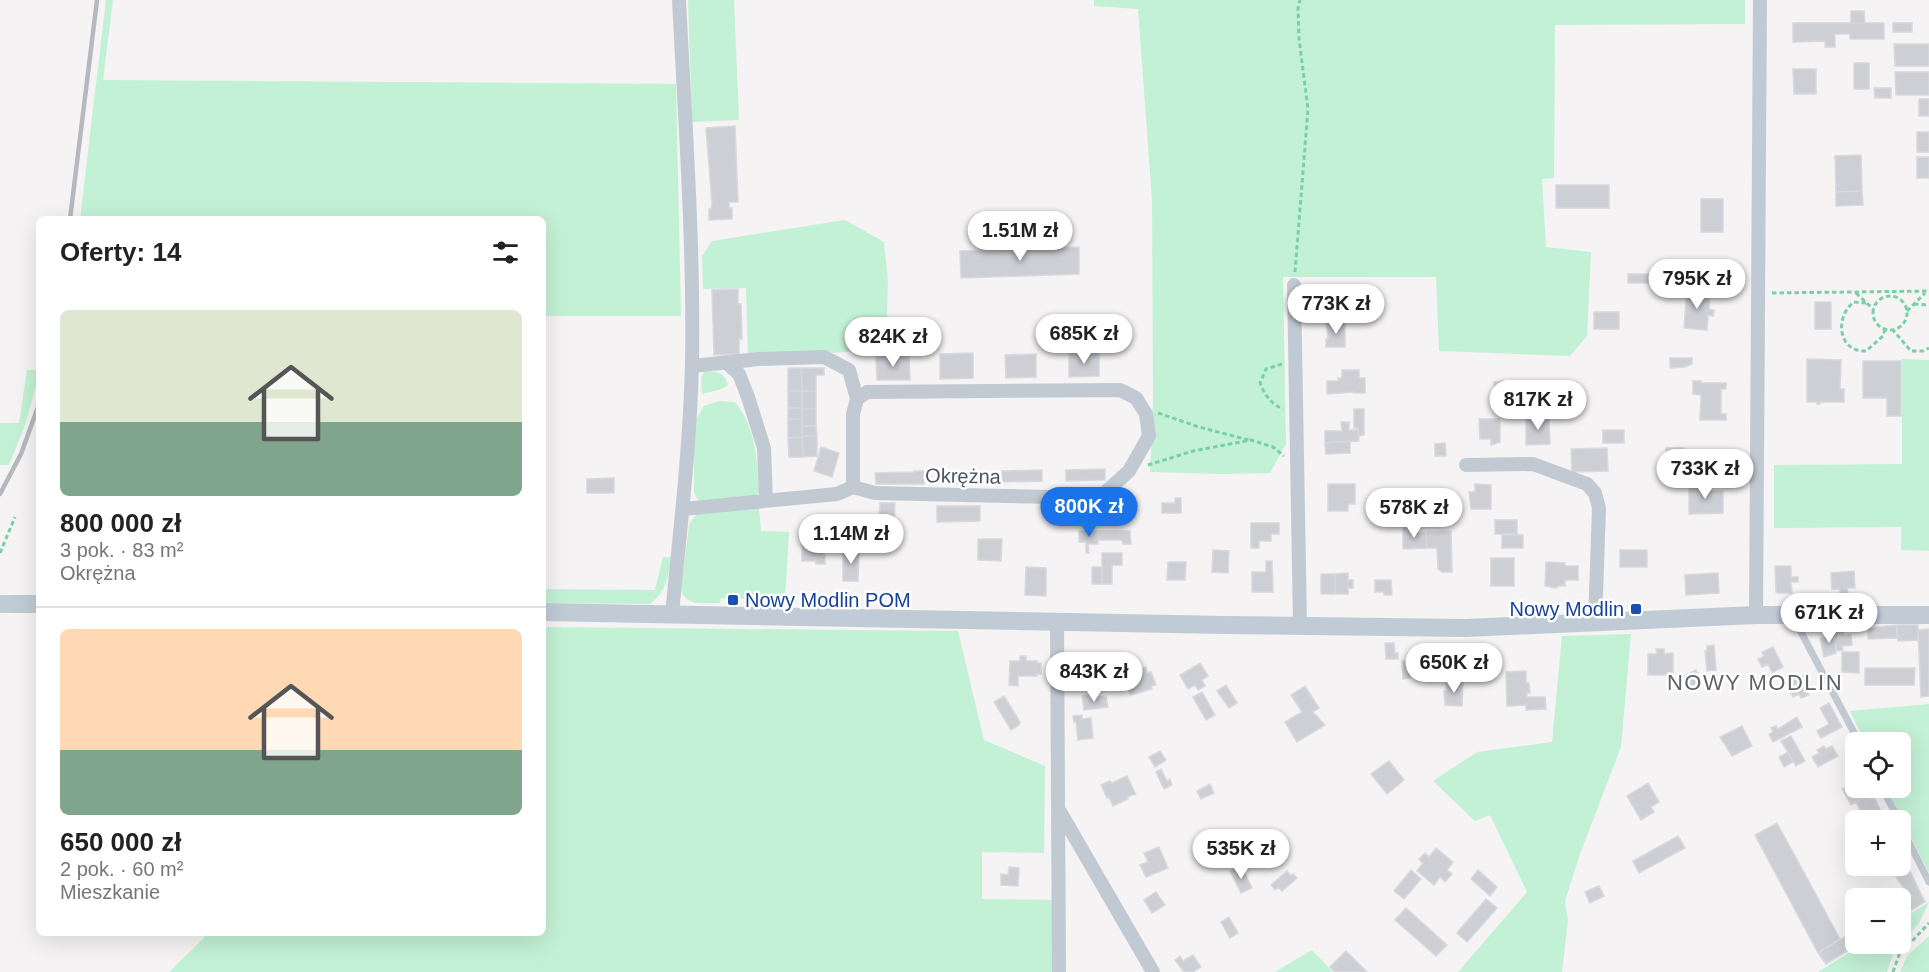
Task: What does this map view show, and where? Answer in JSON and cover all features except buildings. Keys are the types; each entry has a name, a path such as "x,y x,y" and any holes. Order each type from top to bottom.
{"street":[{"path":"672,614 692,366 692,279 679,0"},
{"path":"1756,615 1760,0"},
{"path":"1294,285 1300,626"},
{"path":"692,366 759,359 824,357 849,370 857,399 853,414 853,487"},
{"path":"727,363 739,374 764,448 766,500"},
{"path":"857,399 867,392 1120,390 1136,398 1142,407"},
{"name":"Okrężna","path":"682,509 837,494 853,487 875,493 1099,498 1129,471 1149,436 1146,414 1142,407"},
{"path":"1466,465 1533,464 1587,484 1595,493 1599,508 1595,622"},
{"path":"0,603 36,604"},
{"path":"546,612 1466,628 1756,615 1929,615"},
{"path":"1056,621 1059,972"},
{"path":"1058,807 1153,972"}],"lane":[{"path":"1791,615 1854,732"},
{"path":"1911,845 1929,882"}],"path":[{"path":"1294,285 1308,110 1299,39 1300,0"},
{"path":"1758,293 1928,291"},
{"path":"1855,292 1874,310 1876,323 1885,329 1892,329 1901,326 1907,311 1928,291"},
{"path":"1874,310 1881,299 1891,296 1901,301 1907,311"},
{"path":"1866,303 1854,302 1845,310 1843,315 1845,342 1852,350 1866,351 1883,336 1885,329"},
{"path":"1914,304 1929,305"},
{"path":"1892,329 1911,351 1923,351 1929,348"},
{"path":"1296,365 1280,364 1266,369 1260,383 1265,395 1274,405 1296,412"},
{"path":"1142,407 1199,427 1273,447 1297,466"},
{"path":"1129,471 1193,452 1251,440"},
{"path":"0,553 15,517"},
{"path":"1893,972 1899,955 1929,922"}],"green space":[{"path":"106,0 113,0 103,80 676,84 681,316 546,316 546,216 80,216"},
{"path":"688,0 734,0 739,120 692,122"},
{"path":"1094,0 1745,0 1745,24 1555,25 1554,178 1542,179 1546,247 1591,252 1587,336 1570,356 1439,351 1436,277 1283,277 1286,444 1270,473 1150,472 1153,403 1152,200 1138,9 1094,6"},
{"path":"845,220 884,242 888,281 886,350 754,357 748,355 746,288 703,289 702,256 712,241"},
{"path":"1902,359 1929,360 1929,551 1901,550 1901,527 1774,528 1774,465 1902,464"},
{"path":"27,370 36,370 36,386 25,425 9,465 0,465 0,423 19,423"},
{"path":"705,371 725,377 728,385 722,389 702,394 701,377"},
{"path":"719,401 735,402 747,423 754,445 759,492 755,496 699,501 694,493 694,423 704,406"},
{"path":"759,507 761,531 789,532 785,600 721,598 720,603 702,603 687,599 681,590 689,525 693,518 699,513"},
{"path":"663,557 672,557 663,589 650,604 546,603 546,589 655,590"},
{"path":"546,627 958,631 984,740 1045,766 1044,853 982,852 982,899 1052,900 1052,972 169,972 204,936 546,936"},
{"path":"1631,634 1621,747 1580,854 1565,901 1568,920 1562,972 1458,972 1527,892 1490,815 1475,821 1433,781 1477,752 1552,742 1562,636"},
{"path":"1929,704 1929,873 1911,837 1911,810 1898,810 1892,798 1911,798 1911,732 1860,732 1850,711"},
{"path":"1929,902 1919,923 1911,932 1911,914"},
{"path":"1929,936 1929,972 1900,972 1911,952"},
{"path":"1312,950 1333,972 1275,972"},
{"path":"1847,954 1893,954 1887,972 1818,972"}],"railway":[{"path":"70,216 97,0"},
{"path":"0,494 21,454 36,412"}],"place":[{"name":"Nowy Modlin POM","path":"733,600"},
{"name":"Nowy Modlin","path":"1636,609"}],"district":[{"name":"NOWY MODLIN","path":"1755,682"}]}
